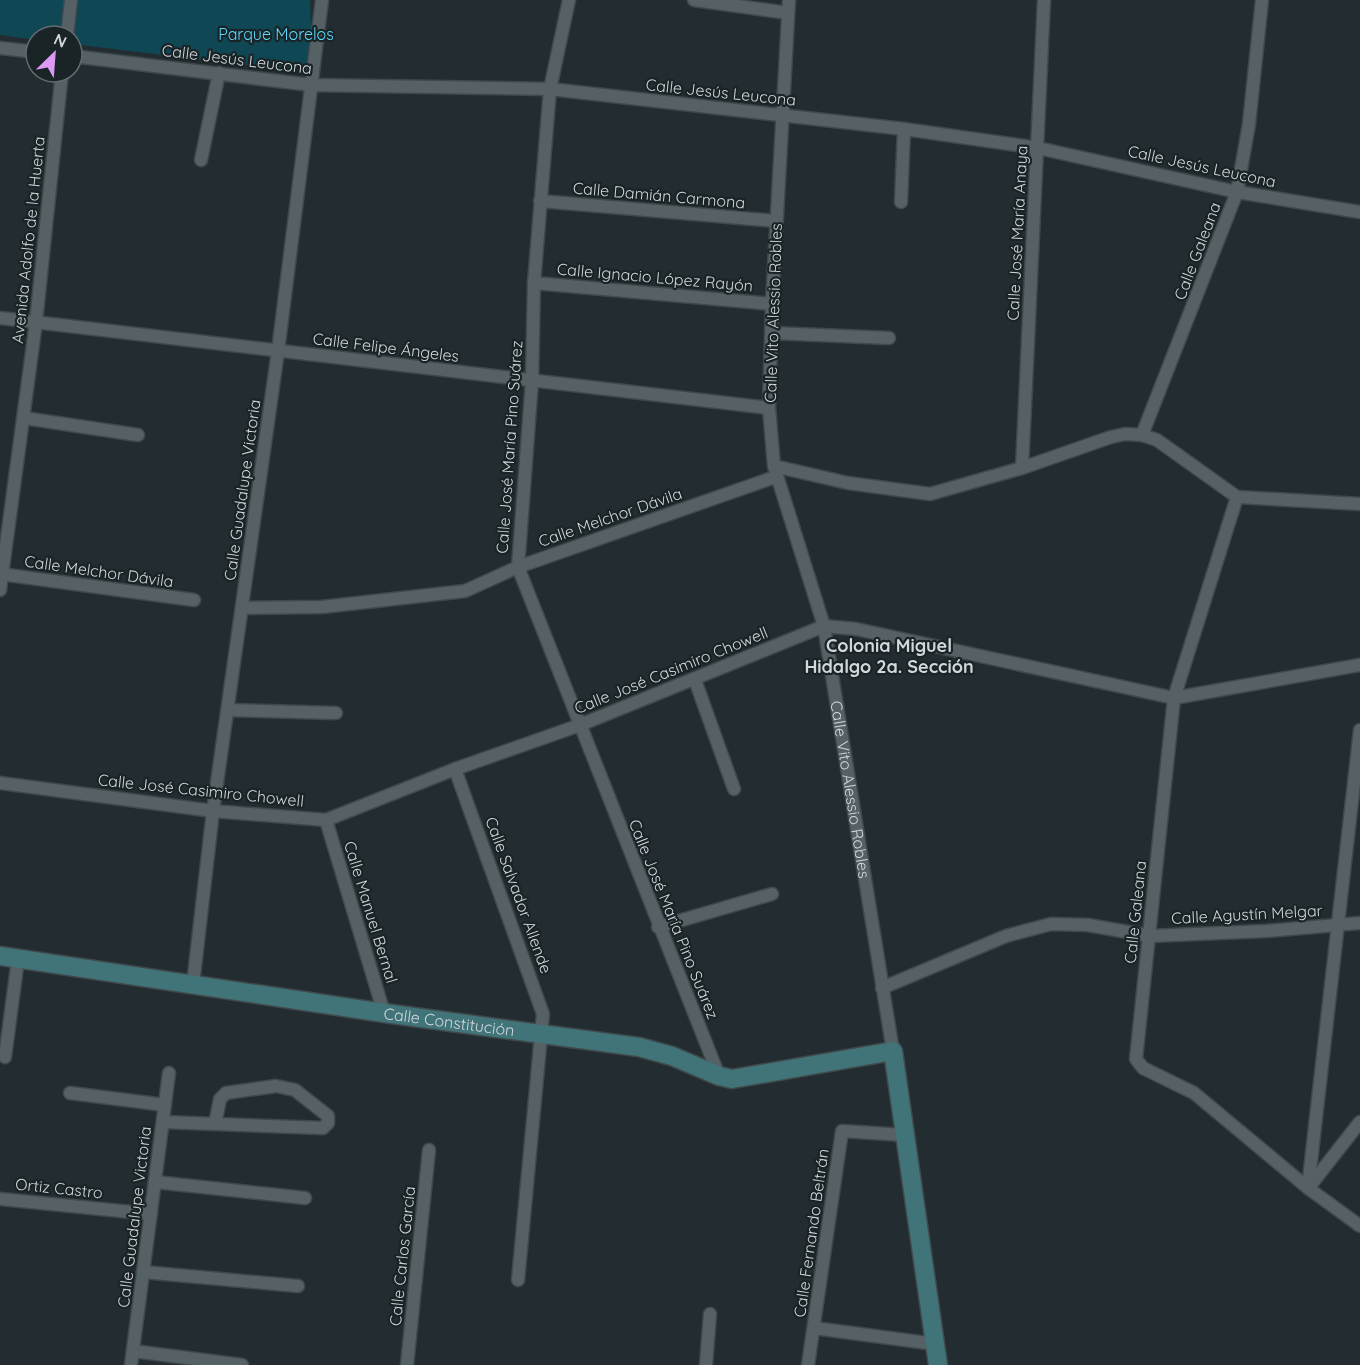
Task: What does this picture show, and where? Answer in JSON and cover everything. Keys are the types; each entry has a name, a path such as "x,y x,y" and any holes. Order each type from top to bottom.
{"street":[{"path":"68,24 71,0"},
{"name":"Calle Guadalupe Victoria","path":"193,984 213,811 278,351 322,0"},
{"name":"Calle José María Pino Suárez","path":"569,0 550,89 534,283 532,381 518,567 658,927 719,1076"},
{"path":"694,0 789,6"},
{"name":"Calle José María Anaya","path":"1022,468 1044,0"},
{"name":"Calle Galeana","path":"1142,435 1237,192 1250,124 1262,0"},
{"name":"Calle Vito Alessio Robles","path":"789,6 772,304 769,408 775,471 824,626 893,1051 903,1135 938,1365"},
{"path":"0,48 24,51"},
{"name":"Calle Jesús Leucona","path":"84,57 311,85 550,89 904,129 1038,148 1237,192 1360,212"},
{"path":"201,160 219,73"},
{"name":"Avenida Adolfo de la Huerta","path":"0,590 36,322 62,84"},
{"path":"901,202 904,129"},
{"name":"Calle Damián Carmona","path":"540,201 776,221"},
{"name":"Calle Ignacio López Rayón","path":"534,283 772,304"},
{"name":"Calle Felipe Ángeles","path":"0,318 769,408"},
{"path":"772,333 889,338"},
{"path":"24,418 138,435"},
{"path":"775,471 930,494 1022,468 1125,434 1142,435 1172,450 1237,497 1360,504"},
{"name":"Calle Melchor Dávila","path":"242,608 322,607 465,591 518,567 775,471"},
{"name":"Calle Galeana","path":"1237,497 1174,698 1150,936 1135,1049 1136,1059 1143,1068 1194,1093 1308,1188 1360,1226"},
{"name":"Calle Melchor Dávila","path":"1,574 194,600"},
{"name":"Calle José Casimiro Chowell","path":"0,783 213,811 326,820 455,769 580,725 824,626 856,629 1174,698 1360,665"},
{"path":"695,680 734,789"},
{"path":"228,710 336,713"},
{"path":"1308,1188 1360,730"},
{"name":"Calle Salvador Allende","path":"455,769 542,1008 542,1034 518,1280"},
{"name":"Calle Manuel Bernal","path":"326,820 384,1013"},
{"path":"658,927 772,894"},
{"name":"Calle Agustín Melgar","path":"882,988 1006,936 1051,924 1088,925 1150,936 1360,922"},
{"path":"5,1057 9,957"},
{"name":"Calle Constitución","path":"9,957 384,1013 639,1047 672,1056 719,1076 732,1079 893,1051"},
{"name":"Calle Guadalupe Victoria","path":"131,1365 169,1073"},
{"path":"163,1122 215,1124 323,1128 328,1124 328,1116 295,1090 276,1086 226,1093 220,1099 215,1124"},
{"path":"70,1093 165,1105"},
{"path":"1308,1188 1360,1122"},
{"name":"Calle Fernando Beltrán","path":"808,1365 842,1131 903,1135"},
{"name":"Calle Carlos García","path":"408,1365 429,1150"},
{"path":"155,1182 305,1198"},
{"name":"Ortiz Castro","path":"0,1199 151,1215"},
{"path":"144,1272 298,1286"},
{"path":"706,1365 710,1314"},
{"path":"814,1328 935,1344"},
{"path":"133,1351 242,1365"}],"green space":[{"name":"Parque Morelos","path":"0,0 310,0 313,73 84,45 84,24 24,24 24,38 0,35"}],"district":[{"name":"Colonia Miguel Hidalgo 2a. Sección","path":"889,656"}]}
